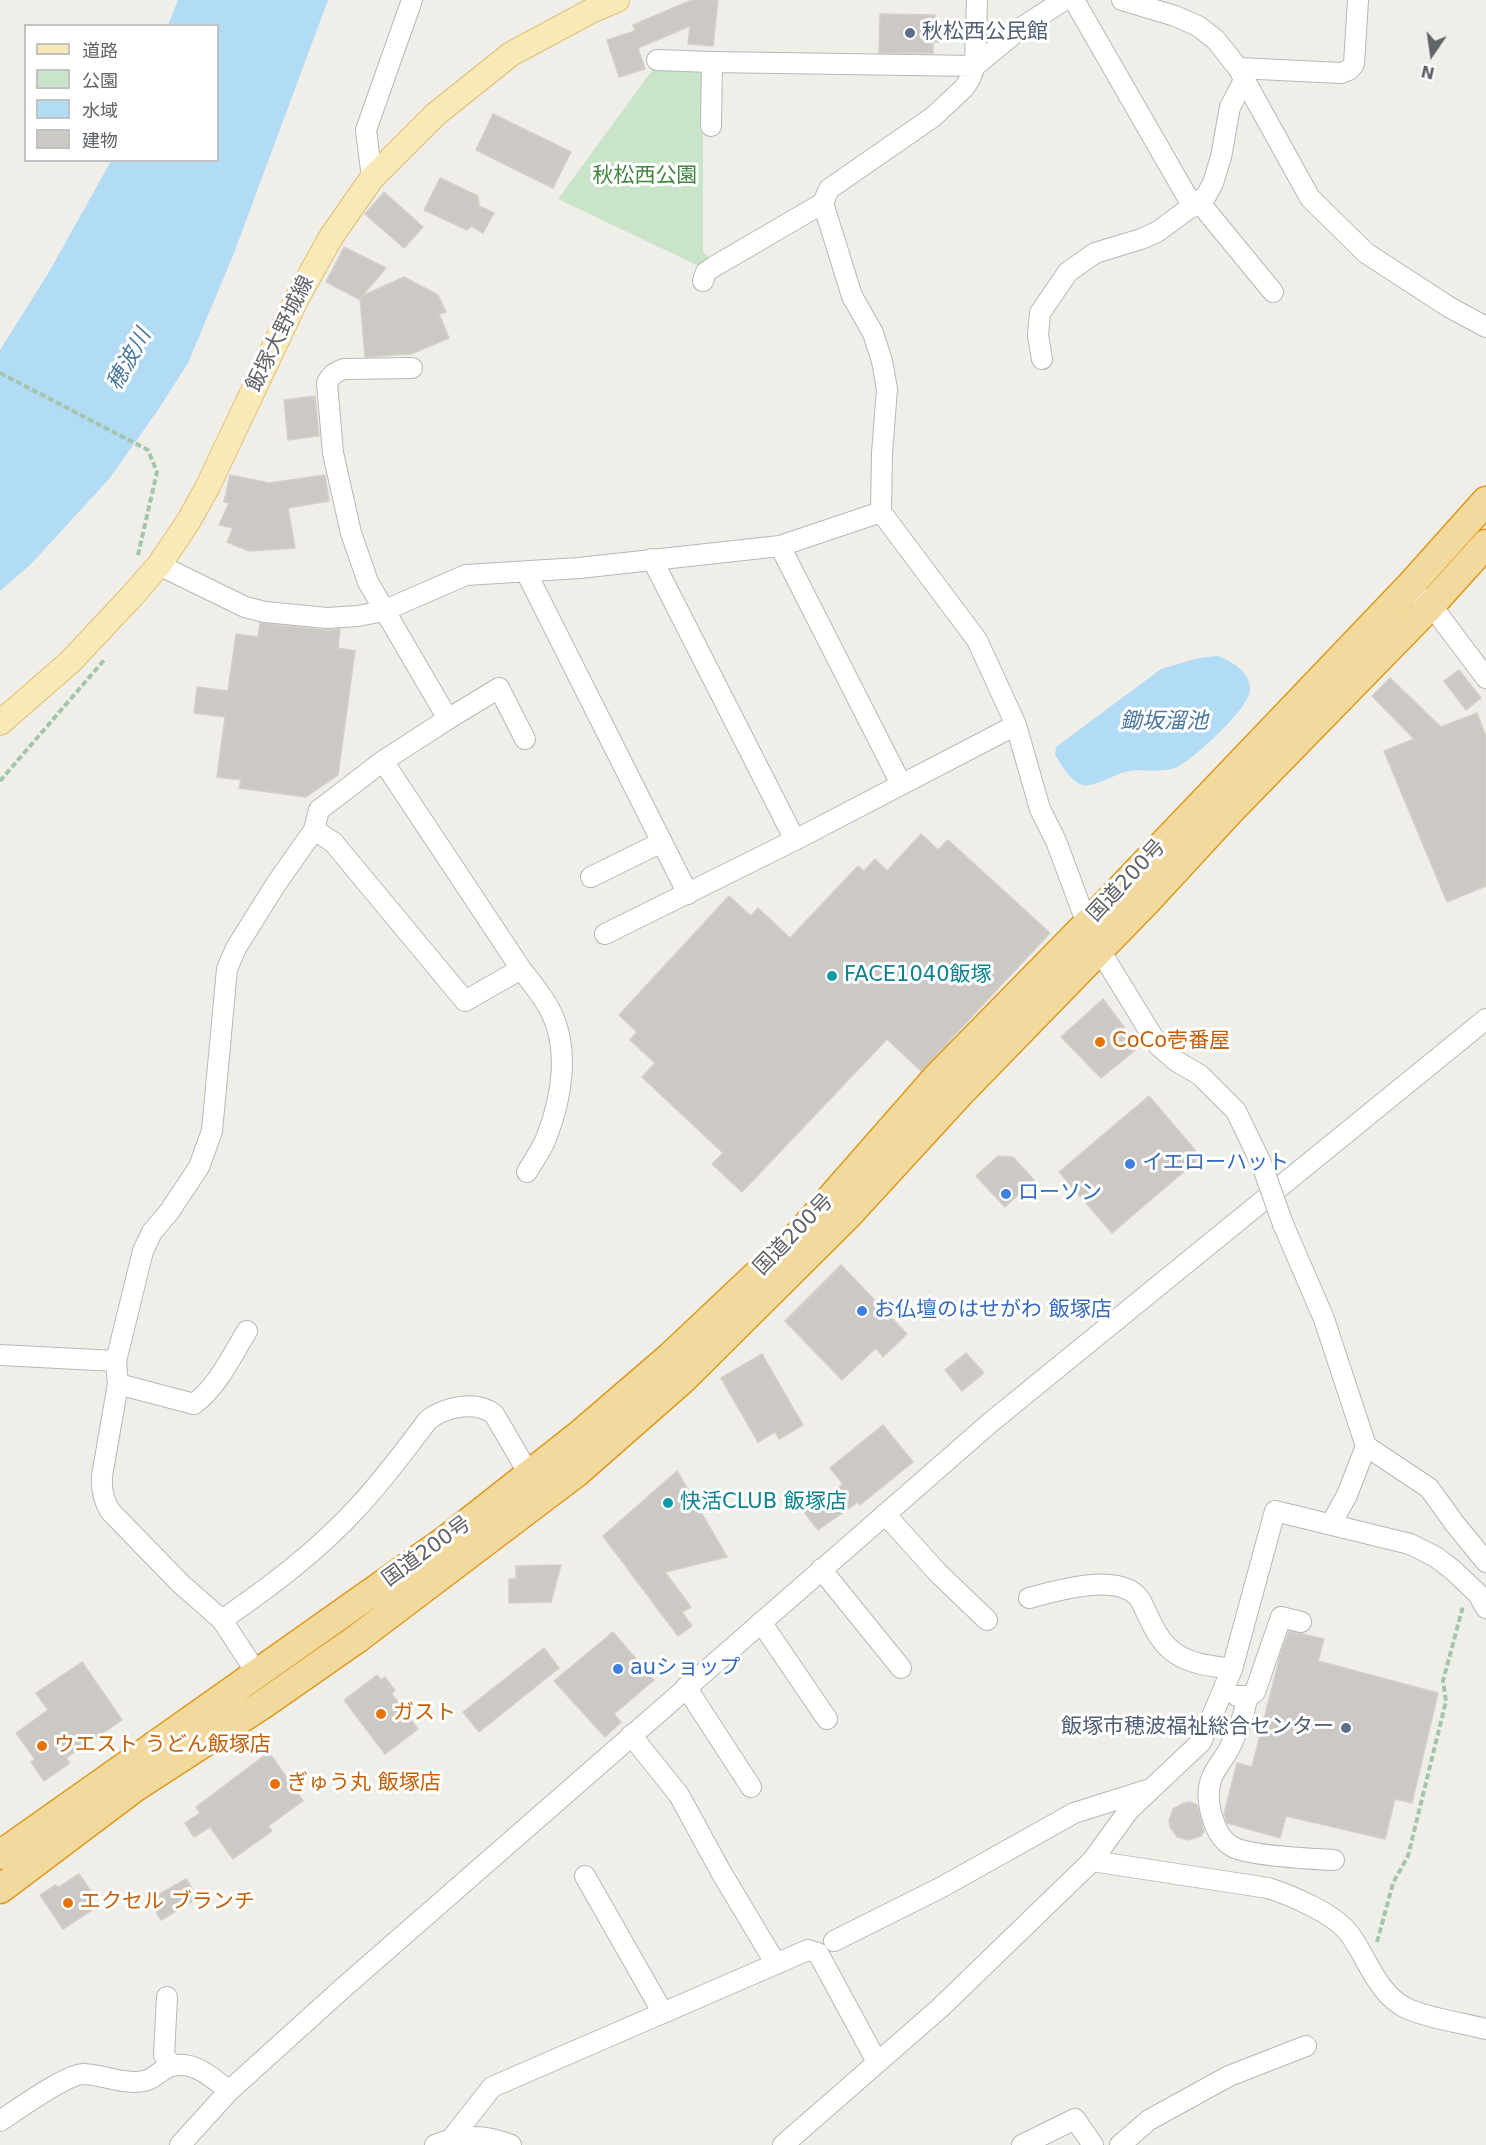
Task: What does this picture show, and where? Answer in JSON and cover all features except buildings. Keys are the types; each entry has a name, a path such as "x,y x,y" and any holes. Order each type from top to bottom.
{"highway":[{"name":"国道200号","path":"0,1889 134,1788 262,1705 358,1638 576,1473 684,1379 848,1215 961,1092 1093,937 1486,501"},
{"name":"国道200号","path":"0,1855 446,1540 578,1436 671,1356 796,1238 938,1076 1238,803 1431,605 1486,544"}],"main road":[{"name":"飯塚大野城線","path":"0,723 70,662 148,562 188,522 207,488 297,298 331,237 372,178 435,114 511,54 591,11 617,0"}],"street":[{"path":"372,178 366,130 412,0"},
{"path":"703,281 706,272 715,266 823,203 829,189 933,117 964,88 975,66 977,0"},
{"path":"657,60 975,66 1021,28 1064,0"},
{"path":"1074,0 1196,205 1273,292"},
{"path":"1122,0 1176,16 1198,26 1216,40 1241,74 1310,198 1366,253 1449,307 1486,327"},
{"path":"1241,74 1341,73 1350,70 1354,64 1358,0"},
{"path":"711,126 712,62"},
{"path":"1042,359 1038,335 1040,313 1068,272 1095,253 1156,232 1206,196 1213,183 1230,107 1241,74"},
{"path":"823,203 852,296 873,333 882,361 887,389 882,453 881,512 977,640 1016,725 1040,809 1056,841 1093,937 1158,1045 1176,1061 1200,1075 1236,1111 1262,1165 1283,1224 1324,1319 1366,1446 1429,1488 1486,1562"},
{"path":"412,368 344,369 335,372 327,383 333,453 351,533 368,582 448,719"},
{"path":"148,562 245,607 265,612 327,618 383,611 466,575 526,572 780,546 881,512"},
{"path":"780,546 901,784"},
{"path":"652,559 795,840"},
{"path":"526,572 688,894"},
{"path":"1409,587 1431,605 1486,678"},
{"path":"256,1672 222,1620 181,1584 110,1511 104,1500 101,1488 102,1476 117,1384 116,1361 143,1251 152,1233 199,1167 212,1131 227,969 236,948 263,904 314,830 319,810 383,761 499,688 525,739"},
{"path":"605,934 795,840 1016,725"},
{"path":"383,761 550,1010 560,1036 561,1084 547,1137 527,1172"},
{"path":"314,830 333,842 465,1001 521,969"},
{"path":"591,877 662,842"},
{"path":"180,2145 229,2091 821,1569 1000,1415 1486,1019"},
{"path":"117,1384 194,1404 206,1395 247,1331"},
{"path":"0,1355 116,1361"},
{"path":"222,1620 265,1591 301,1562 358,1507 428,1420 436,1414 470,1406 488,1409 494,1414 529,1474"},
{"path":"1331,1524 1347,1495 1366,1446"},
{"path":"784,2144 940,2008 1092,1861 1129,1810 1201,1742 1232,1670 1275,1511 1410,1544 1436,1557 1454,1571 1478,1594 1486,1608"},
{"path":"885,1514 938,1573 987,1620"},
{"path":"821,1569 902,1668"},
{"path":"1029,1598 1086,1584 1107,1585 1127,1590 1140,1600 1150,1622 1162,1640 1177,1655 1194,1663 1232,1670"},
{"path":"1223,1692 1242,1697 1255,1692 1281,1617 1301,1622"},
{"path":"760,1622 827,1719"},
{"path":"686,1687 751,1787"},
{"path":"1247,1697 1245,1710 1229,1749 1213,1774 1208,1789 1214,1825 1222,1839 1234,1848 1256,1853 1334,1860"},
{"path":"631,1735 679,1795 721,1872 776,1964"},
{"path":"834,1941 942,1887 1074,1813 1149,1789"},
{"path":"1092,1861 1268,1888 1292,1896 1335,1920 1347,1930 1388,1995 1405,2008 1486,2029"},
{"path":"585,1876 663,2013"},
{"path":"444,2142 492,2087 808,1950 818,1953 878,2062"},
{"path":"167,1997 164,2055 172,2066"},
{"path":"1120,2145 1149,2120 1229,2076 1306,2046"},
{"path":"0,2121 60,2084 82,2074 144,2081 172,2066 188,2065 205,2072 229,2091"},
{"path":"1022,2145 1074,2119 1093,2145"},
{"path":"444,2142 476,2135 494,2138 511,2145"}],"path":[{"path":"0,373 148,450 157,472 148,562"},
{"path":"0,781 111,652"},
{"path":"1374,1951 1393,1883 1408,1856 1446,1701 1443,1681 1464,1602"}],"green space":[{"name":"秋松西公園","path":"656,65 703,67 703,252 713,262 705,269 558,199"}],"water":[{"name":"穂波川","path":"178,0 328,0 234,253 188,363 109,479 31,564 0,591 0,350 49,272 110,162 219,162 219,24 168,24"},
{"name":"鋤坂溜池","path":"1218,656 1235,664 1244,673 1250,690 1241,709 1187,761 1173,769 1132,771 1086,785 1077,783 1066,772 1055,755 1056,747 1161,669 1198,658"}],"place":[{"name":"秋松西公民館","path":"910,33"},
{"name":"FACE1040飯塚","path":"832,976"},
{"name":"CoCo壱番屋","path":"1100,1042"},
{"name":"イエローハット","path":"1130,1164"},
{"name":"ローソン","path":"1006,1194"},
{"name":"お仏壇のはせがわ 飯塚店","path":"862,1311"},
{"name":"快活CLUB 飯塚店","path":"668,1503"},
{"name":"auショップ","path":"618,1669"},
{"name":"ガスト","path":"381,1714"},
{"name":"飯塚市穂波福祉総合センター","path":"1346,1728"},
{"name":"ウエスト うどん飯塚店","path":"42,1746"},
{"name":"ぎゅう丸 飯塚店","path":"275,1784"},
{"name":"エクセル ブランチ","path":"68,1903"}]}
